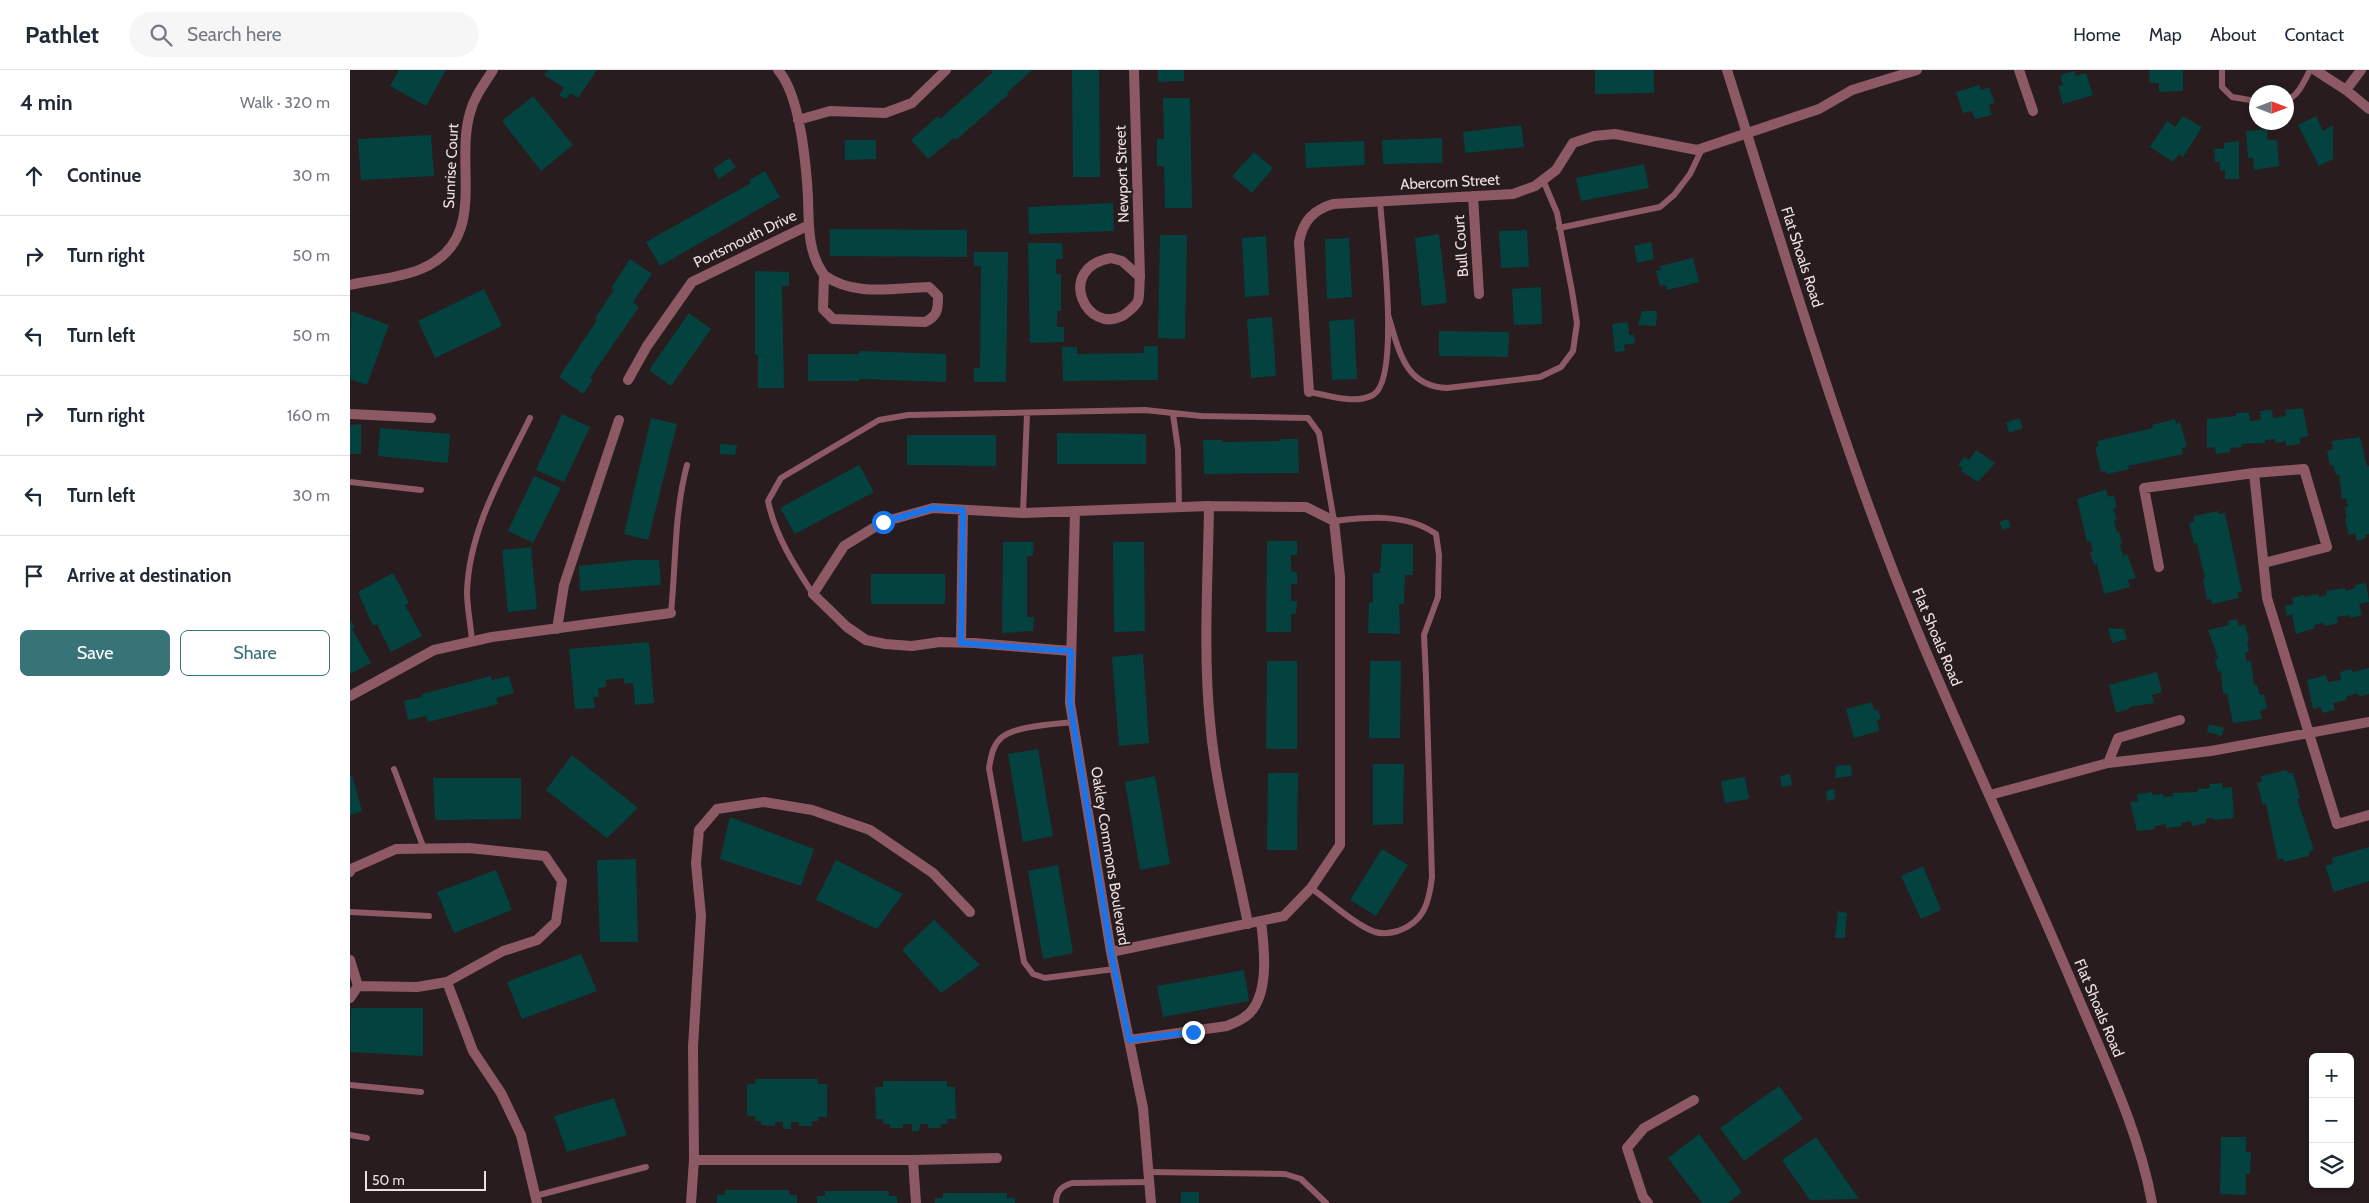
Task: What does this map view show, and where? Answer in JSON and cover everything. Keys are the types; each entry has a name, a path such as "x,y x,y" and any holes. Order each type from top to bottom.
{"street":[{"name":"Sunrise Court","path":"350,285 420,270 442,257 460,233 466,210 469,114 479,90 493,70"},
{"name":"Portsmouth Drive","path":"778,70 792,94 798,120 807,187 810,249 816,264 824,275"},
{"path":"798,120 830,111 885,112 912,103 946,70"},
{"name":"Newport Street","path":"1134,70 1140,277"},
{"name":"Flat Shoals Road","path":"1727,70 1837,419 1881,542 1920,637 2115,1086 2134,1136 2152,1203"},
{"name":"Abercorn Street","path":"1310,392 1300,242 1302,229 1308,218 1319,208 1333,204 1513,194 1536,186 1556,170 1573,143 1594,136 1615,134 1697,150 1702,149 1819,109 1852,90 1917,70"},
{"path":"2019,70 2033,111"},
{"path":"2315,70 2346,90 2369,109"},
{"path":"2346,90 2360,70"},
{"name":"Bull Court","path":"1473,196 1479,294"},
{"name":"Portsmouth Drive","path":"628,380 647,346 692,282 809,225"},
{"path":"1111,258 1122,261 1140,277 1138,301 1131,310 1120,317 1109,319 1097,316 1088,309 1082,299 1080,288 1082,276 1089,266 1099,260 1111,258"},
{"path":"824,275 837,284 853,289 929,287 938,296 937,312 932,319 925,322 833,319 823,309 824,275"},
{"path":"350,414 431,418"},
{"path":"557,629 564,585 619,420"},
{"path":"2160,568 2144,488 2254,473 2304,469 2327,547 2264,563"},
{"path":"2254,473 2267,598 2337,824 2369,815"},
{"path":"1208,506 1207,667 1210,723 1226,822 1248,924"},
{"path":"1071,651 940,642 912,646 866,640 836,618 813,594 844,546 883,522 933,508 1023,512 1208,506 1306,507 1334,521 1340,577 1340,845 1311,888 1284,916 1111,952"},
{"path":"961,643 963,510"},
{"name":"Oakley Commons Boulevard","path":"1074,511 1070,703 1114,969 1143,1108 1151,1203"},
{"path":"350,696 434,650 472,642 672,613"},
{"path":"2108,763 2118,738 2180,720"},
{"path":"1990,795 2108,763 2211,751 2369,723"},
{"path":"691,1203 694,1160 693,1046 701,916 696,863 699,830 717,809 764,802 812,810 870,830 933,873 970,912"},
{"path":"350,872 351,869 396,849 469,848 545,856 562,881 556,922 537,940 503,951 446,982 417,987 358,986"},
{"path":"1129,1040 1227,1026 1241,1020 1253,1009 1264,970 1261,921"},
{"path":"350,960 358,986"},
{"path":"446,982 473,1051 501,1093 520,1135 536,1200"},
{"path":"350,998 358,986"},
{"path":"1648,1203 1643,1197 1628,1148 1644,1128 1694,1100"},
{"path":"694,1160 997,1158"},
{"path":"913,1160 916,1203"}],"lane":[{"path":"2222,70 2222,87 2232,97 2249,100"},
{"path":"2294,94 2303,84 2310,70"},
{"path":"1559,228 1660,207 1674,195 1690,174 1702,149"},
{"path":"1388,315 1406,364 1422,383 1434,388 1540,377 1561,367 1573,351 1577,323 1557,213 1543,180"},
{"path":"1310,392 1331,397 1362,398 1373,395 1379,390 1384,380 1388,315 1380,201"},
{"path":"813,594 789,558 771,515 768,501 781,478 879,420 908,416 1145,410 1173,414 1308,418 1319,434 1334,521 1374,517 1425,527 1436,534 1439,555 1438,597 1424,635 1423,648 1426,677 1432,877 1430,898 1423,914 1410,926 1392,932 1376,932 1362,925 1311,888"},
{"path":"1023,512 1027,414"},
{"path":"1173,414 1178,449 1179,507"},
{"path":"472,642 467,594 469,570 481,520 530,418"},
{"path":"672,613 675,526 678,497 686,465"},
{"path":"350,482 421,490"},
{"path":"1073,722 1013,731 1000,738 993,749 989,768 1024,962 1033,974 1045,978 1114,969"},
{"path":"394,769 424,848"},
{"path":"350,912 429,916"},
{"path":"350,1085 421,1092"},
{"path":"350,1135 367,1138"},
{"path":"536,1200 646,1167"},
{"path":"1056,1203 1056,1196 1063,1186 1072,1183 1149,1177 1285,1174 1301,1179 1323,1202"}],"building":[{"path":"399,70 446,70 426,106 390,86"},
{"path":"548,70 597,70 578,98 570,93 566,99 559,95 564,88 544,75"},
{"path":"991,70 1032,70 1007,93 1009,94 956,140 954,138 928,159 911,140 938,116 940,119 992,73"},
{"path":"1072,70 1099,70 1100,177 1073,177"},
{"path":"1158,70 1184,70 1184,81 1158,82"},
{"path":"1595,70 1654,70 1654,93 1595,94"},
{"path":"2149,70 2183,70 2183,91 2159,92 2159,83 2150,83"},
{"path":"2074,71 2076,76 2086,73 2093,95 2063,104 2058,86 2063,85 2060,75"},
{"path":"1979,85 1981,90 1989,87 1995,103 1989,105 1992,115 1975,119 1972,111 1963,113 1956,92"},
{"path":"533,96 573,145 541,171 502,121"},
{"path":"1163,98 1190,98 1192,208 1165,208 1164,166 1157,166 1157,139 1164,139"},
{"path":"2183,116 2202,127 2183,157 2179,154 2173,162 2150,147 2167,121 2175,127"},
{"path":"2316,116 2323,131 2333,125 2333,159 2319,166 2298,125"},
{"path":"1521,125 1524,147 1465,153 1463,132"},
{"path":"2267,130 2267,140 2277,140 2279,166 2254,170 2253,158 2248,158 2246,131"},
{"path":"431,135 434,176 361,180 358,139"},
{"path":"1442,138 1442,163 1383,164 1382,140"},
{"path":"845,140 876,140 876,159 845,160"},
{"path":"1364,141 1365,165 1306,168 1305,143"},
{"path":"2239,141 2239,179 2225,179 2225,170 2220,171 2220,162 2215,162 2214,149 2224,148 2224,143"},
{"path":"1254,152 1273,168 1252,193 1232,176"},
{"path":"729,158 736,167 719,179 713,169"},
{"path":"1644,164 1649,188 1581,201 1576,178"},
{"path":"765,171 780,197 660,266 646,242 751,183 749,180"},
{"path":"1113,203 1114,231 1029,234 1028,207"},
{"path":"830,229 967,230 967,257 830,256"},
{"path":"1527,230 1529,267 1501,268 1499,231"},
{"path":"1439,234 1447,303 1422,306 1415,238"},
{"path":"1160,235 1187,235 1185,339 1158,338"},
{"path":"1266,236 1269,295 1245,297 1242,238"},
{"path":"1349,238 1352,297 1327,299 1325,239"},
{"path":"1651,242 1654,259 1637,263 1634,246"},
{"path":"1028,243 1062,243 1063,259 1056,259 1056,274 1061,274 1061,311 1057,311 1057,327 1064,327 1064,342 1030,343"},
{"path":"974,252 1008,252 1006,382 974,382 974,368 980,368 981,266 974,266"},
{"path":"1693,258 1699,282 1667,290 1665,285 1660,286 1656,271 1661,270 1660,266"},
{"path":"630,259 652,274 633,302 639,307 590,378 593,380 583,394 559,377 597,320 595,318 614,290 611,288"},
{"path":"755,271 789,272 789,286 782,286 784,388 758,388 758,355 755,355"},
{"path":"1541,287 1542,324 1514,325 1512,289"},
{"path":"484,289 502,326 435,358 418,321"},
{"path":"351,311 389,325 367,385 350,379"},
{"path":"1642,311 1657,311 1656,326 1638,325"},
{"path":"689,313 711,329 671,386 649,370"},
{"path":"1272,317 1276,376 1251,378 1247,319"},
{"path":"1354,319 1357,379 1332,380 1329,321"},
{"path":"1628,322 1629,335 1634,335 1635,343 1624,345 1625,351 1615,352 1612,324"},
{"path":"1439,331 1509,332 1508,357 1439,356"},
{"path":"1144,346 1158,346 1158,380 1063,381 1062,347 1077,347 1077,354 1144,353"},
{"path":"859,351 946,354 946,382 859,379 859,381 808,381 808,354 859,354"},
{"path":"2303,408 2308,436 2300,438 2300,444 2286,446 2286,441 2275,443 2275,439 2265,440 2266,443 2241,444 2242,447 2230,448 2230,452 2216,454 2215,447 2207,448 2207,419 2236,416 2236,413 2249,412 2250,421 2261,420 2260,411 2272,410 2273,418 2286,416 2285,410"},
{"path":"562,414 590,427 564,482 536,470"},
{"path":"651,418 677,424 648,540 624,534"},
{"path":"2019,418 2023,428 2009,433 2006,423"},
{"path":"2175,419 2176,424 2180,422 2187,447 2182,448 2183,454 2128,466 2129,469 2108,474 2105,471 2101,472 2095,447 2099,446 2097,441 2153,428 2152,425"},
{"path":"361,424 361,454 350,454 350,425"},
{"path":"380,428 450,434 448,463 378,456"},
{"path":"1057,433 1146,434 1146,464 1057,464"},
{"path":"907,435 996,435 996,466 907,465"},
{"path":"2360,437 2367,467 2369,466 2369,534 2365,535 2366,538 2357,541 2355,533 2349,535 2345,519 2347,518 2345,507 2348,507 2346,498 2342,499 2339,474 2336,475 2333,465 2330,465 2327,451 2333,449 2332,441"},
{"path":"1281,439 1298,439 1299,473 1204,474 1203,440 1222,440 1223,442 1281,441"},
{"path":"720,444 737,445 735,455 720,454"},
{"path":"1976,450 1995,463 1978,482 1961,471 1963,468 1958,465 1964,457 1969,460"},
{"path":"859,465 874,492 795,534 780,508"},
{"path":"534,476 561,488 533,543 508,531"},
{"path":"2106,489 2108,497 2114,495 2117,508 2113,508 2117,520 2114,521 2117,532 2119,531 2122,544 2120,545 2123,556 2127,554 2136,578 2128,580 2130,587 2104,594 2097,564 2094,565 2090,552 2093,551 2090,541 2087,542 2077,499"},
{"path":"2218,511 2219,514 2225,513 2242,592 2237,592 2239,598 2212,604 2211,599 2207,600 2203,579 2205,579 2197,543 2194,544 2189,523 2194,522 2194,516"},
{"path":"2008,519 2011,527 2003,530 1999,522"},
{"path":"1267,541 1297,541 1297,555 1291,555 1291,572 1297,572 1297,584 1291,584 1291,601 1297,601 1296,614 1291,614 1291,632 1266,632"},
{"path":"1003,542 1034,542 1033,556 1027,556 1027,617 1034,617 1033,631 1002,633"},
{"path":"1113,542 1144,542 1145,631 1114,632"},
{"path":"1382,544 1413,544 1413,575 1405,575 1404,604 1399,604 1400,634 1368,633 1369,603 1373,602 1373,573 1380,573"},
{"path":"531,547 537,609 508,612 502,550"},
{"path":"634,560 659,560 661,585 580,591 579,566"},
{"path":"393,573 409,603 405,605 422,636 391,652 377,624 373,626 358,592"},
{"path":"871,574 945,574 945,604 871,604"},
{"path":"2366,583 2369,602 2359,604 2362,615 2350,618 2349,615 2337,617 2338,623 2326,626 2323,623 2314,625 2315,628 2296,634 2292,614 2287,616 2285,606 2293,604 2292,598 2318,594 2319,597 2327,595 2326,591 2345,588 2346,591 2355,588 2355,585"},
{"path":"350,619 355,628 352,629 371,663 350,674"},
{"path":"2237,619 2239,626 2245,625 2249,640 2247,642 2249,652 2245,653 2247,662 2251,661 2254,685 2257,685 2260,695 2264,694 2267,708 2260,711 2262,719 2233,723 2227,693 2223,694 2221,671 2218,672 2215,660 2218,658 2208,630 2229,625 2228,621"},
{"path":"2108,628 2124,629 2127,639 2112,643"},
{"path":"649,642 654,703 635,705 633,683 624,684 624,678 606,680 606,687 598,688 599,697 593,697 595,708 575,709 569,649"},
{"path":"1143,654 1149,743 1119,746 1112,657"},
{"path":"1267,661 1297,661 1297,749 1266,749"},
{"path":"1370,661 1401,661 1400,738 1369,738"},
{"path":"2369,668 2369,694 2359,697 2357,693 2346,697 2347,700 2333,703 2335,710 2322,713 2321,707 2313,709 2307,680 2326,675 2328,682 2341,680 2340,672 2351,669 2353,672"},
{"path":"2157,672 2162,692 2152,695 2154,703 2129,707 2129,709 2116,713 2109,685"},
{"path":"491,676 492,680 509,676 514,693 496,698 498,704 428,722 426,716 408,720 404,701 422,697 422,694"},
{"path":"1872,702 1874,710 1878,710 1881,719 1877,720 1879,731 1854,738 1846,709"},
{"path":"2209,724 2224,728 2222,736 2207,732"},
{"path":"1038,749 1053,836 1023,842 1008,754"},
{"path":"572,755 638,808 607,838 546,790"},
{"path":"1373,764 1404,764 1403,824 1373,825"},
{"path":"1851,765 1852,776 1835,778 1836,766"},
{"path":"2287,770 2288,773 2293,773 2300,798 2297,799 2314,850 2309,852 2309,856 2284,862 2283,858 2278,860 2266,804 2263,805 2257,783 2262,782 2261,776"},
{"path":"1268,773 1298,773 1297,850 1267,850"},
{"path":"1790,774 1792,785 1782,787 1780,776"},
{"path":"352,775 362,811 350,815 350,776"},
{"path":"1155,776 1170,864 1140,870 1125,782"},
{"path":"1745,777 1749,799 1725,803 1721,781"},
{"path":"433,778 521,778 521,819 435,820"},
{"path":"2222,783 2223,788 2232,787 2234,818 2206,819 2206,823 2192,826 2191,821 2181,823 2182,826 2166,828 2166,824 2155,826 2155,829 2137,831 2130,802 2138,801 2137,794 2152,792 2152,795 2163,794 2164,797 2173,796 2172,793 2198,792 2198,789 2210,788 2209,784"},
{"path":"1834,789 1835,799 1827,801 1826,791"},
{"path":"730,817 814,849 801,886 720,859"},
{"path":"2369,847 2369,881 2334,892 2325,866 2333,864 2332,858"},
{"path":"1382,849 1408,865 1376,916 1350,900"},
{"path":"636,859 638,942 600,942 597,860"},
{"path":"836,860 903,894 877,929 816,900"},
{"path":"1058,865 1073,953 1043,959 1028,871"},
{"path":"1923,866 1941,910 1921,919 1901,876"},
{"path":"496,870 512,910 454,933 437,892"},
{"path":"1838,911 1847,913 1845,938 1835,938"},
{"path":"934,920 980,965 941,993 902,950"},
{"path":"581,954 597,991 522,1019 507,982"},
{"path":"1244,970 1249,1001 1163,1017 1157,986"},
{"path":"351,1008 423,1008 423,1056 350,1052"},
{"path":"755,1079 818,1079 818,1084 827,1084 827,1117 818,1117 818,1121 812,1121 812,1126 799,1126 799,1122 791,1122 791,1129 783,1129 783,1122 775,1122 775,1126 761,1125 761,1121 755,1121 755,1116 747,1116 747,1084 755,1084"},
{"path":"883,1081 947,1081 947,1086 955,1087 956,1119 947,1119 947,1124 941,1124 941,1128 928,1128 928,1124 920,1124 919,1131 912,1131 912,1124 903,1124 903,1128 890,1128 890,1124 883,1124 883,1119 876,1119 875,1087 883,1087"},
{"path":"1779,1086 1803,1119 1744,1161 1720,1128"},
{"path":"614,1098 627,1135 567,1152 554,1116"},
{"path":"1699,1134 1742,1192 1728,1203 1702,1203 1668,1158"},
{"path":"1816,1137 1859,1199 1810,1200 1782,1160"},
{"path":"2221,1137 2246,1137 2246,1152 2251,1152 2250,1174 2246,1174 2246,1195 2220,1194"},
{"path":"725,1190 789,1190 789,1195 797,1195 797,1203 717,1203 717,1195 725,1195"},
{"path":"825,1191 889,1191 889,1196 897,1196 897,1203 817,1203 817,1196 825,1196"},
{"path":"1181,1192 1199,1192 1199,1203 1181,1203"},
{"path":"943,1193 1007,1193 1007,1198 1015,1198 1015,1203 935,1203 935,1198 943,1198"}],"route":[{"path":"883,522 933,508 963,510 961,643 1071,651 1070,703 1111,952 1129,1040 1193,1032"}]}
